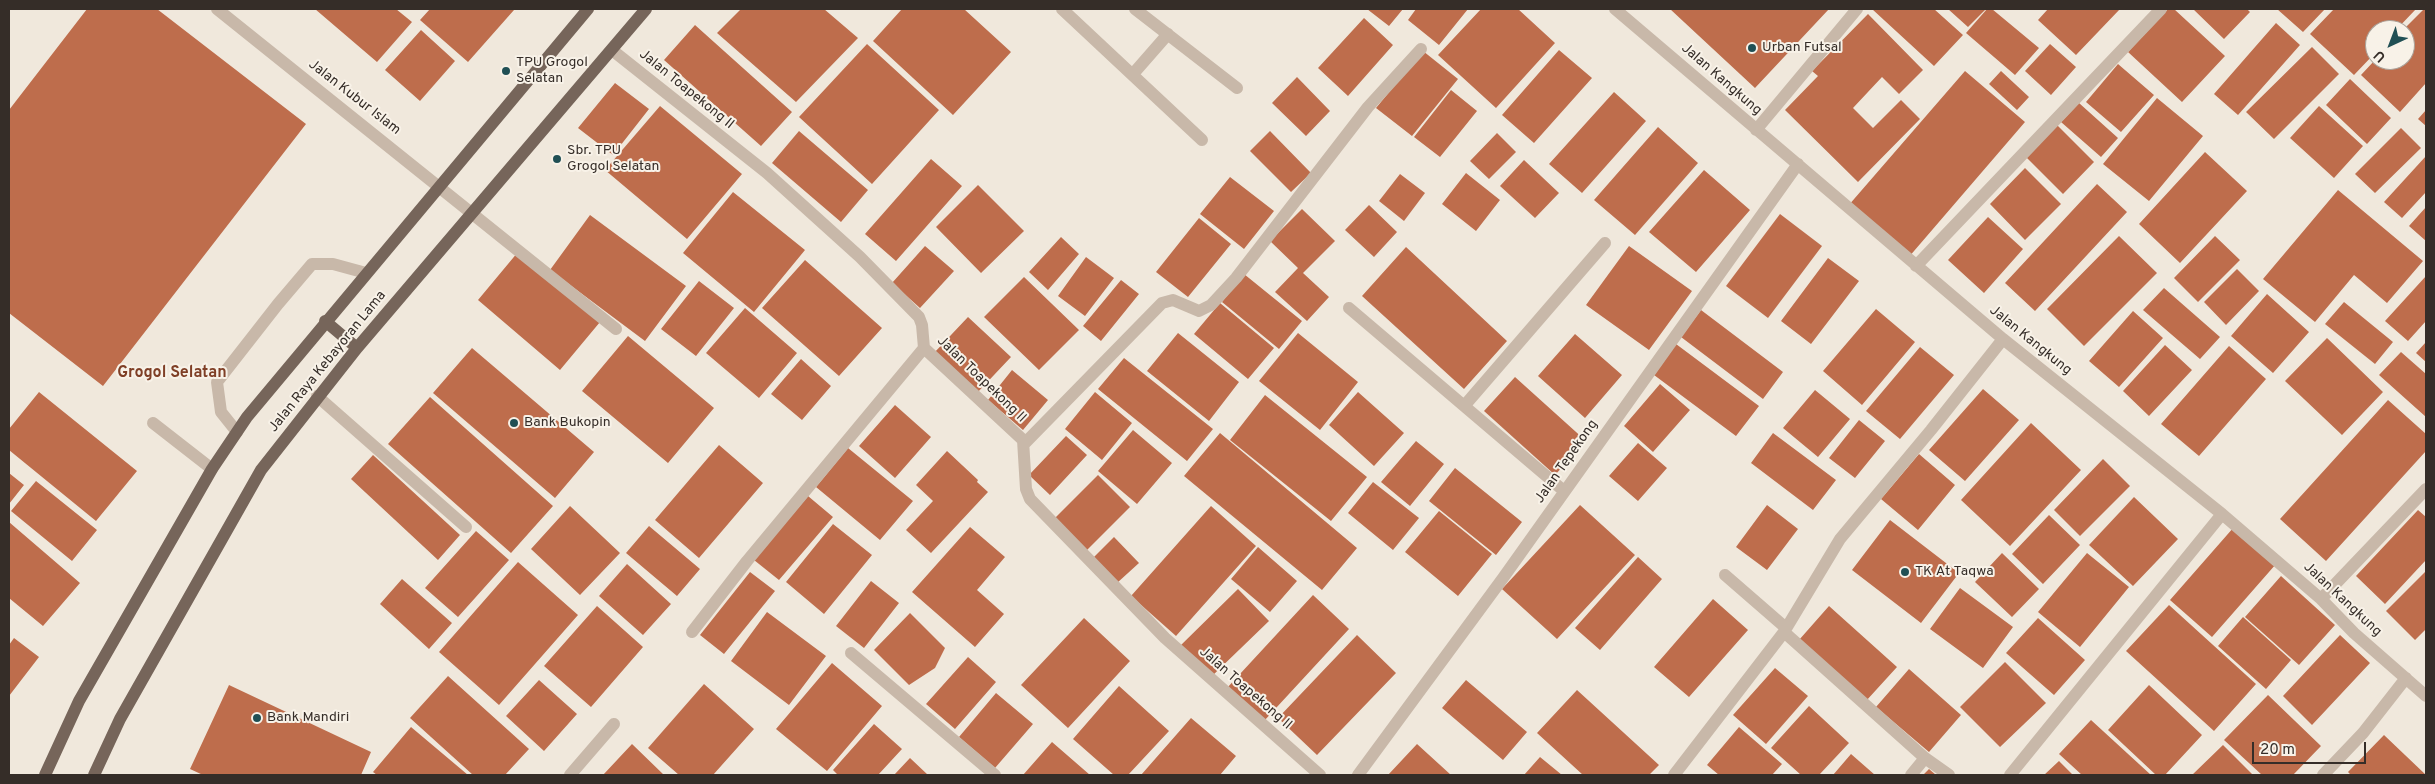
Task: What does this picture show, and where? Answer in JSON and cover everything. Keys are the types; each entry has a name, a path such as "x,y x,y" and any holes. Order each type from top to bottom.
{"main road":[{"name":"Jalan Raya Kebayoran Lama","path":"45,775 79,701 212,469 237,432 326,321 588,9"},
{"name":"Jalan Raya Kebayoran Lama","path":"94,775 120,719 262,470 317,396 470,212 646,9"},
{"path":"326,321 357,348"}],"street":[{"name":"Jalan Kubur Islam","path":"218,9 616,329"},
{"path":"1062,9 1202,140"},
{"path":"1135,9 1237,88"},
{"name":"Jalan Kangkung","path":"1615,9 2003,339 2222,514 2321,599 2354,633 2426,696"},
{"path":"1756,130 1857,9"},
{"path":"1916,266 2161,9"},
{"path":"1132,74 1168,34"},
{"path":"1024,443 1162,303 1173,300 1199,311 1211,305 1236,278 1368,107 1421,49"},
{"name":"Jalan Toapekong II","path":"612,50 767,174 860,257 919,317 922,325 924,348 1024,443 1026,489 1030,499 1171,644 1320,775"},
{"name":"Jalan Tepekong","path":"1358,775 1798,164"},
{"path":"1465,405 1605,243"},
{"path":"237,432 221,412 217,382 278,304 312,264 333,264 366,273"},
{"path":"1350,308 1564,491"},
{"path":"1674,775 1785,630 1840,539 1932,430 2003,339"},
{"path":"692,632 747,561 924,348"},
{"path":"317,396 466,527"},
{"path":"153,423 212,469"},
{"path":"2321,599 2426,490"},
{"path":"2010,775 2222,514"},
{"path":"1725,576 1925,758 1949,775"},
{"path":"851,653 995,775"},
{"path":"2323,775 2362,733 2406,678"},
{"path":"570,775 614,724"},
{"path":"1911,775 1925,758"}],"building":[{"path":"87,9 157,9 306,124 103,386 9,313 9,110"},
{"path":"315,9 396,9 412,22 377,62"},
{"path":"430,9 514,10 468,62 420,20"},
{"path":"741,9 824,9 858,38 796,102 717,33"},
{"path":"902,9 964,9 1011,52 953,115 873,41"},
{"path":"1367,9 1403,9 1389,26"},
{"path":"1416,9 1468,9 1439,45 1408,20"},
{"path":"1481,9 1518,9 1555,43 1496,108 1438,55"},
{"name":"Urban Futsal","path":"1670,9 1829,9 1755,88"},
{"path":"1872,9 1934,9 1963,35 1934,66"},
{"path":"1948,9 1986,9 1968,27"},
{"path":"1987,9 1992,9 2039,48 2015,75 1966,33"},
{"path":"2048,9 2120,9 2076,55 2038,20"},
{"path":"2168,9 2174,9 2225,56 2182,102 2128,52"},
{"path":"2193,9 2247,9 2250,12 2224,39"},
{"path":"2277,9 2325,9 2303,32"},
{"path":"2334,9 2416,9 2406,20 2365,20 2365,63 2354,75 2310,34"},
{"path":"2426,9 2426,83 2400,112 2361,75 2366,70 2415,70 2415,20 2413,20"},
{"path":"1868,14 1923,70 1899,94 1882,77 1853,108 1873,128 1901,100 1920,119 1858,182 1785,110 1818,76 1812,71"},
{"path":"1364,18 1393,45 1348,96 1318,68"},
{"path":"2276,23 2300,45 2238,115 2214,94"},
{"path":"695,25 792,112 761,146 664,60"},
{"path":"421,30 455,61 420,101 385,70"},
{"path":"867,44 939,110 872,184 799,117"},
{"path":"2050,44 2076,67 2051,95 2025,71"},
{"path":"2312,47 2339,74 2274,139 2246,112"},
{"path":"1559,50 1592,78 1534,143 1502,115"},
{"path":"1423,51 1458,79 1412,136 1376,108"},
{"path":"2118,64 2154,95 2121,132 2086,102"},
{"path":"1965,71 2025,122 1908,258 1848,206"},
{"path":"2001,71 2029,97 2017,110 1989,84"},
{"path":"1297,77 1330,111 1306,136 1272,103"},
{"path":"2350,79 2391,118 2367,144 2326,105"},
{"path":"615,83 649,109 613,155 578,128"},
{"path":"1451,90 1477,111 1440,157 1414,137"},
{"path":"1614,92 1646,121 1582,193 1549,164"},
{"path":"2157,98 2203,136 2149,201 2103,164"},
{"path":"2079,103 2118,138 2101,157 2061,122"},
{"path":"660,106 742,174 687,239 605,170"},
{"path":"2319,106 2363,146 2334,178 2290,138"},
{"path":"2426,110 2426,126 2418,119"},
{"path":"2057,125 2094,162 2063,194 2026,157"},
{"path":"1658,127 1698,163 1635,235 1594,200"},
{"path":"2401,128 2421,148 2375,193 2355,174"},
{"path":"799,131 868,190 841,222 772,163"},
{"path":"1270,131 1311,173 1291,192 1250,151"},
{"path":"1497,133 1516,152 1489,179 1470,161"},
{"path":"2205,152 2247,191 2180,263 2139,224"},
{"path":"2426,156 2426,192 2402,218 2384,202"},
{"path":"931,159 962,186 896,261 865,234"},
{"path":"1524,160 1559,193 1535,218 1500,186"},
{"path":"2025,168 2061,204 2025,240 1990,204"},
{"path":"1704,170 1750,210 1696,272 1649,232"},
{"path":"1466,173 1500,200 1476,231 1442,204"},
{"path":"1400,174 1425,193 1404,221 1379,201"},
{"path":"1230,177 1274,211 1244,249 1200,214"},
{"path":"2097,184 2127,212 2035,311 2005,283"},
{"path":"978,185 1024,231 981,273 936,227"},
{"path":"2338,190 2423,261 2387,303 2354,275 2315,322 2263,279"},
{"path":"733,192 805,250 754,312 683,253"},
{"path":"1369,205 1397,232 1374,257 1345,230"},
{"path":"2426,207 2426,241 2409,226"},
{"path":"1302,209 1335,241 1303,273 1329,297 1307,321 1275,292 1298,268 1270,241"},
{"path":"1780,214 1822,246 1768,318 1726,286"},
{"path":"590,215 686,286 645,341 550,270"},
{"path":"1988,217 2023,249 1984,293 1948,260"},
{"path":"1199,218 1231,244 1188,297 1156,272"},
{"path":"2119,236 2157,273 2084,346 2047,309"},
{"path":"2215,236 2240,260 2198,302 2174,278"},
{"path":"1061,237 1079,254 1048,290 1029,272"},
{"path":"925,246 954,271 920,308 892,283"},
{"path":"1629,246 1692,291 1649,350 1586,305"},
{"path":"1406,247 1507,341 1464,389 1362,296"},
{"path":"518,252 600,322 560,370 478,300"},
{"path":"1086,257 1114,278 1085,316 1058,296"},
{"path":"1828,258 1859,281 1811,344 1781,321"},
{"path":"805,260 882,328 839,376 762,308"},
{"path":"2237,269 2259,291 2226,325 2204,302"},
{"path":"1244,274 1302,321 1279,349 1222,302"},
{"path":"2426,276 2426,321 2408,341 2385,321"},
{"path":"1024,277 1079,330 1039,370 984,317"},
{"path":"1121,280 1139,294 1101,341 1083,326"},
{"path":"699,281 734,308 696,356 661,329"},
{"path":"2164,288 2220,337 2200,359 2143,310"},
{"path":"2267,294 2309,332 2273,373 2231,336"},
{"path":"2344,302 2393,342 2375,364 2325,324"},
{"path":"1220,303 1274,348 1248,379 1194,334"},
{"path":"745,308 797,353 759,398 706,353"},
{"path":"1876,309 1915,342 1862,405 1823,371"},
{"path":"1701,310 1783,372 1763,399 1681,337"},
{"path":"2133,311 2163,338 2119,387 2089,361"},
{"path":"968,317 1011,357 977,393 934,353"},
{"path":"1178,333 1239,382 1209,421 1147,371"},
{"path":"1298,333 1358,382 1320,430 1259,381"},
{"path":"1575,334 1622,375 1585,418 1538,376"},
{"path":"628,336 714,408 668,463 582,391"},
{"path":"2327,338 2383,392 2342,435 2285,381"},
{"path":"2426,342 2426,362 2416,353"},
{"path":"1676,344 1759,406 1736,436 1654,375"},
{"path":"2165,345 2192,370 2149,416 2123,391"},
{"path":"2229,346 2266,379 2199,456 2161,424"},
{"path":"1920,347 1954,375 1900,439 1866,411"},
{"name":"Bank Bukopin","path":"472,348 594,452 555,498 433,393"},
{"path":"2401,352 2426,374 2426,417 2379,375"},
{"path":"1124,358 1213,429 1187,461 1098,389"},
{"path":"801,359 831,386 802,420 771,394"},
{"path":"1012,370 1048,400 1023,430 988,400"},
{"path":"1515,377 1586,441 1555,475 1484,411"},
{"path":"1660,384 1690,410 1653,452 1624,426"},
{"path":"1983,389 2019,420 1965,481 1929,450"},
{"path":"1815,390 1850,419 1818,457 1783,428"},
{"path":"39,392 137,471 96,521 9,450 9,429"},
{"path":"1095,392 1132,423 1102,460 1065,429"},
{"path":"1358,392 1404,433 1374,466 1329,425"},
{"path":"1265,395 1367,477 1331,521 1230,440"},
{"path":"430,397 553,506 511,553 388,444"},
{"path":"2388,400 2426,434 2426,451 2326,561 2280,519"},
{"path":"895,405 931,437 895,478 859,446"},
{"path":"1859,420 1885,441 1855,478 1829,458"},
{"path":"2031,423 2081,470 2010,546 1961,500"},
{"path":"1133,430 1172,463 1137,504 1098,471"},
{"path":"1220,433 1357,548 1322,590 1184,476"},
{"path":"1773,433 1836,480 1813,510 1751,463"},
{"path":"1066,436 1087,455 1050,495 1029,475"},
{"path":"1416,441 1444,464 1410,506 1381,482"},
{"path":"1638,443 1667,468 1638,501 1609,476"},
{"path":"719,445 763,483 699,558 655,520"},
{"path":"848,448 913,501 880,540 816,487"},
{"path":"947,451 988,492 931,553 906,530 933,501 916,485"},
{"path":"1919,454 1955,485 1918,530 1881,499"},
{"path":"373,455 460,535 438,560 351,479"},
{"path":"2103,459 2130,486 2080,536 2054,510"},
{"path":"1455,468 1522,522 1496,555 1429,501"},
{"path":"9,473 24,485 9,504"},
{"path":"1098,475 1130,507 1086,551 1054,519"},
{"path":"36,481 97,530 72,561 11,511"},
{"path":"1373,482 1419,518 1393,550 1348,513"},
{"path":"808,496 833,517 779,580 754,560"},
{"path":"2134,497 2178,539 2133,586 2089,545"},
{"path":"1580,505 1635,555 1557,639 1502,589"},
{"path":"1767,505 1798,529 1767,570 1736,547"},
{"path":"570,506 620,553 580,595 531,549"},
{"path":"1211,506 1256,546 1176,636 1131,596"},
{"path":"2418,510 2426,517 2426,560 2385,604 2356,576"},
{"path":"1439,511 1492,554 1458,596 1405,552"},
{"path":"2049,515 2080,545 2043,584 2012,554"},
{"name":"TK At Taqwa","path":"1890,520 1959,573 1921,623 1852,570"},
{"path":"9,522 80,583 43,626 9,598"},
{"path":"833,524 872,555 824,614 786,582"},
{"path":"649,526 700,569 677,596 626,553"},
{"path":"970,527 1005,557 977,590 1004,614 975,647 912,592"},
{"path":"2234,527 2276,564 2212,637 2170,600"},
{"path":"476,531 509,560 458,617 425,588"},
{"path":"1114,537 1139,563 1117,583 1093,558"},
{"path":"1258,547 1297,581 1270,612 1231,579"},
{"path":"2002,553 2039,589 2012,617 1975,582"},
{"path":"2087,553 2129,587 2080,647 2038,612"},
{"path":"1638,557 1662,579 1600,650 1575,628"},
{"path":"518,562 578,615 499,705 439,652"},
{"path":"627,564 671,604 643,635 599,596"},
{"path":"2426,571 2426,629 2415,640 2386,611"},
{"path":"750,572 775,591 724,654 700,635"},
{"path":"2281,576 2335,625 2299,665 2245,617"},
{"path":"402,579 452,623 429,649 380,604"},
{"path":"871,581 899,603 864,648 836,626"},
{"path":"1960,588 2013,627 1983,668 1930,629"},
{"path":"1238,589 1269,621 1211,677 1180,646"},
{"path":"1313,595 1349,629 1264,721 1227,688"},
{"path":"1713,599 1748,630 1689,697 1654,667"},
{"path":"2169,605 2256,684 2214,731 2126,651"},
{"path":"597,606 643,647 591,707 544,666"},
{"path":"1829,606 1897,667 1866,701 1799,640"},
{"path":"767,612 826,656 789,705 731,661"},
{"path":"910,613 945,648 935,668 909,685 874,650"},
{"path":"2243,617 2291,660 2266,689 2218,646"},
{"path":"1084,618 1130,661 1068,728 1021,685"},
{"path":"2038,618 2085,660 2054,695 2006,653"},
{"path":"1357,635 1396,673 1317,755 1278,718"},
{"path":"2340,635 2370,663 2312,725 2283,696"},
{"path":"14,638 39,657 9,696 9,645"},
{"path":"968,657 996,682 955,729 926,704"},
{"path":"2005,662 2046,703 2000,747 1960,707"},
{"path":"832,663 882,706 827,771 776,729"},
{"path":"1775,668 1808,696 1766,744 1733,715"},
{"path":"1909,669 1961,715 1929,752 1876,707"},
{"path":"448,676 529,749 505,775 473,775 410,718"},
{"path":"539,680 577,714 544,751 506,716"},
{"path":"1466,680 1527,732 1503,760 1442,708"},
{"path":"704,684 754,729 713,775 679,775 648,748"},
{"name":"Bank Mandiri","path":"229,685 371,752 361,775 203,775 190,769"},
{"path":"2149,685 2202,735 2165,775 2156,775 2108,730"},
{"path":"1119,686 1169,731 1128,775 1114,775 1073,739"},
{"path":"1577,690 1659,765 1649,775 1583,775 1537,733"},
{"path":"996,693 1033,724 995,768 959,737"},
{"path":"2268,695 2321,746 2293,775 2262,775 2224,740"},
{"path":"1809,706 1849,743 1819,775 1801,775 1771,748"},
{"path":"1191,718 1236,756 1220,775 1141,775"},
{"path":"2091,720 2151,775 2082,775 2059,754"},
{"path":"874,724 902,749 878,775 838,775 833,770"},
{"path":"411,727 468,775 377,775 373,772"},
{"path":"1739,727 1782,764 1772,775 1719,775 1707,765"},
{"path":"2384,735 2426,775 2351,775 2348,772"},
{"path":"1052,742 1090,775 1023,775"},
{"path":"632,744 664,775 603,775"},
{"path":"1417,744 1451,775 1388,775"},
{"path":"2223,745 2253,775 2192,775"},
{"path":"1851,754 1875,775 1833,775"},
{"path":"1540,757 1562,775 1524,775"},
{"path":"910,758 928,775 894,775"},
{"path":"2059,761 2073,775 2044,775"},
{"path":"1929,769 1936,775 1923,775"}],"place":[{"name":"Urban Futsal","path":"1752,48"},
{"name":"TPU Grogol Selatan","path":"506,71"},
{"name":"Sbr. TPU Grogol Selatan","path":"557,159"},
{"name":"Bank Bukopin","path":"514,423"},
{"name":"TK At Taqwa","path":"1905,572"},
{"name":"Bank Mandiri","path":"257,718"}],"district":[{"name":"Grogol Selatan","path":"172,374"}]}
